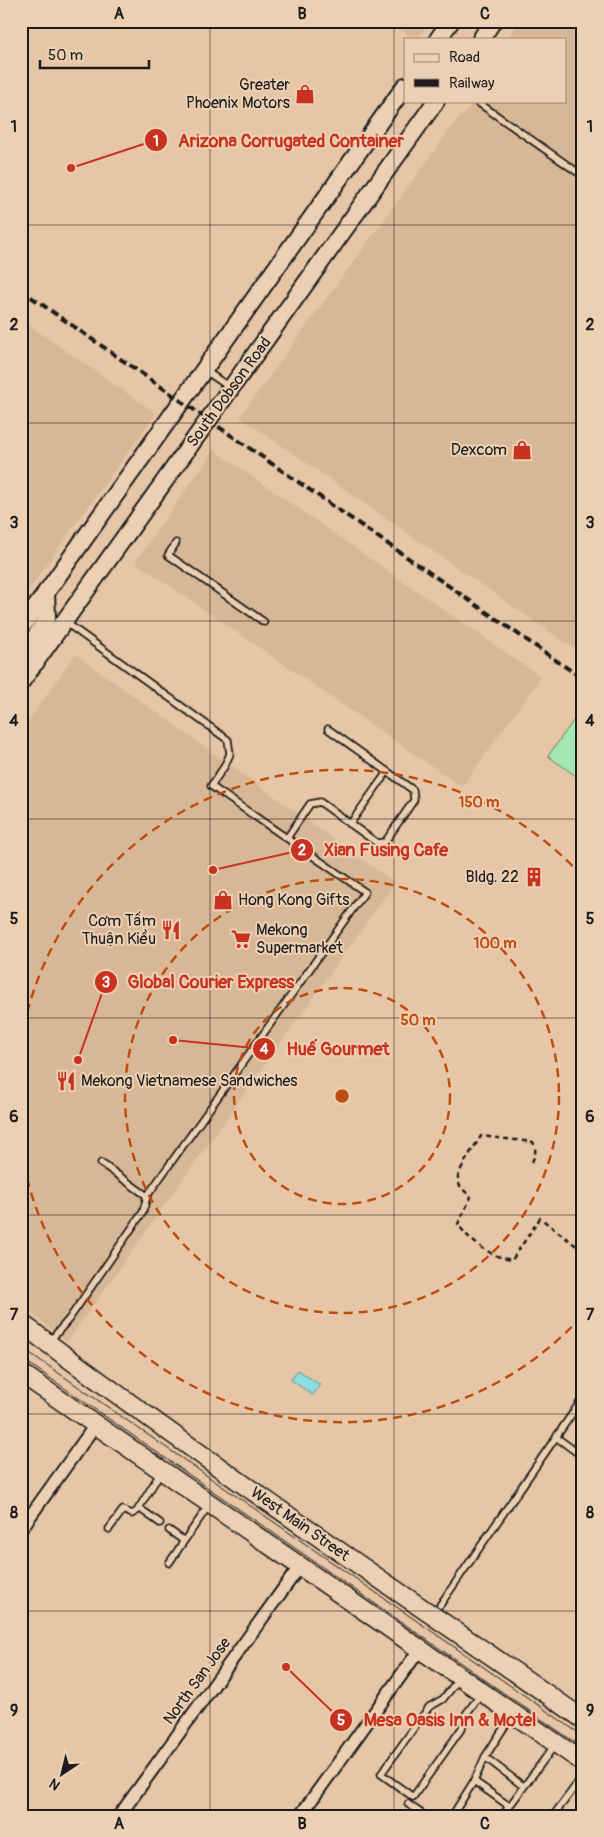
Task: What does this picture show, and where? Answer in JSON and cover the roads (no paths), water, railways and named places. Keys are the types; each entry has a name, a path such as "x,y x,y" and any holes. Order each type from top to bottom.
{"main road":[{"path":"439,38 451,21"},
{"path":"482,38 494,21"},
{"name":"South Dobson Road","path":"21,628 404,87"},
{"name":"South Dobson Road","path":"21,682 435,102"},
{"path":"36,662 30,654 31,644 47,618 46,592"},
{"name":"West Main Street","path":"21,1323 234,1478 583,1719"},
{"name":"West Main Street","path":"21,1373 583,1762"}],"street":[{"path":"21,1529 96,1424"},
{"name":"North San Jose","path":"120,1816 300,1566"},
{"path":"300,1816 420,1649"}],"lane":[{"path":"477,102 583,176"},
{"path":"204,370 230,389"},
{"path":"176,543 168,555 264,622"},
{"path":"48,1344 69,1319 143,1212 147,1196 365,892 211,786 230,754 228,740 64,622"},
{"path":"287,838 310,804 320,802 377,843 385,842 414,800 413,790 328,729"},
{"path":"350,824 387,772"},
{"path":"100,1163 147,1196"},
{"path":"440,1605 583,1398"},
{"path":"556,1437 583,1457"},
{"path":"109,1529 123,1510 132,1514 139,1508 162,1470"},
{"path":"169,1563 210,1503"},
{"path":"139,1508 160,1523"},
{"path":"169,1530 184,1541"},
{"path":"460,1677 443,1699 429,1707 381,1774 414,1797 462,1728 466,1714 483,1692"},
{"path":"452,1816 474,1781 484,1757 513,1713"},
{"path":"502,1816 556,1743"},
{"path":"484,1757 523,1786"},
{"path":"553,1816 583,1776"},
{"path":"474,1781 509,1806"},
{"path":"408,1804 425,1816"}],"water":[{"path":"298,1370 320,1385 313,1395 291,1380"}],"tram line":[{"path":"21,1347 583,1736"},
{"path":"21,1358 583,1748"}],"railway":[{"path":"21,290 583,679"}],"place":[{"name":"Greater Phoenix Motors","path":"305,94"},
{"name":"Arizona Corrugated Container","path":"71,168"},
{"name":"Dexcom","path":"522,450"},
{"name":"Xian Fusing Cafe","path":"213,870"},
{"name":"Bldg. 22","path":"534,877"},
{"name":"Hong Kong Gifts","path":"223,900"},
{"name":"Cơm Tấm Thuận Kiều","path":"171,930"},
{"name":"Mekong Supermarket","path":"241,939"},
{"name":"Huế Gourmet","path":"173,1040"},
{"name":"Global Courier Express","path":"78,1060"},
{"name":"Mekong Vietnamese Sandwiches","path":"66,1081"},
{"name":"Mesa Oasis Inn & Motel","path":"286,1667"}]}
